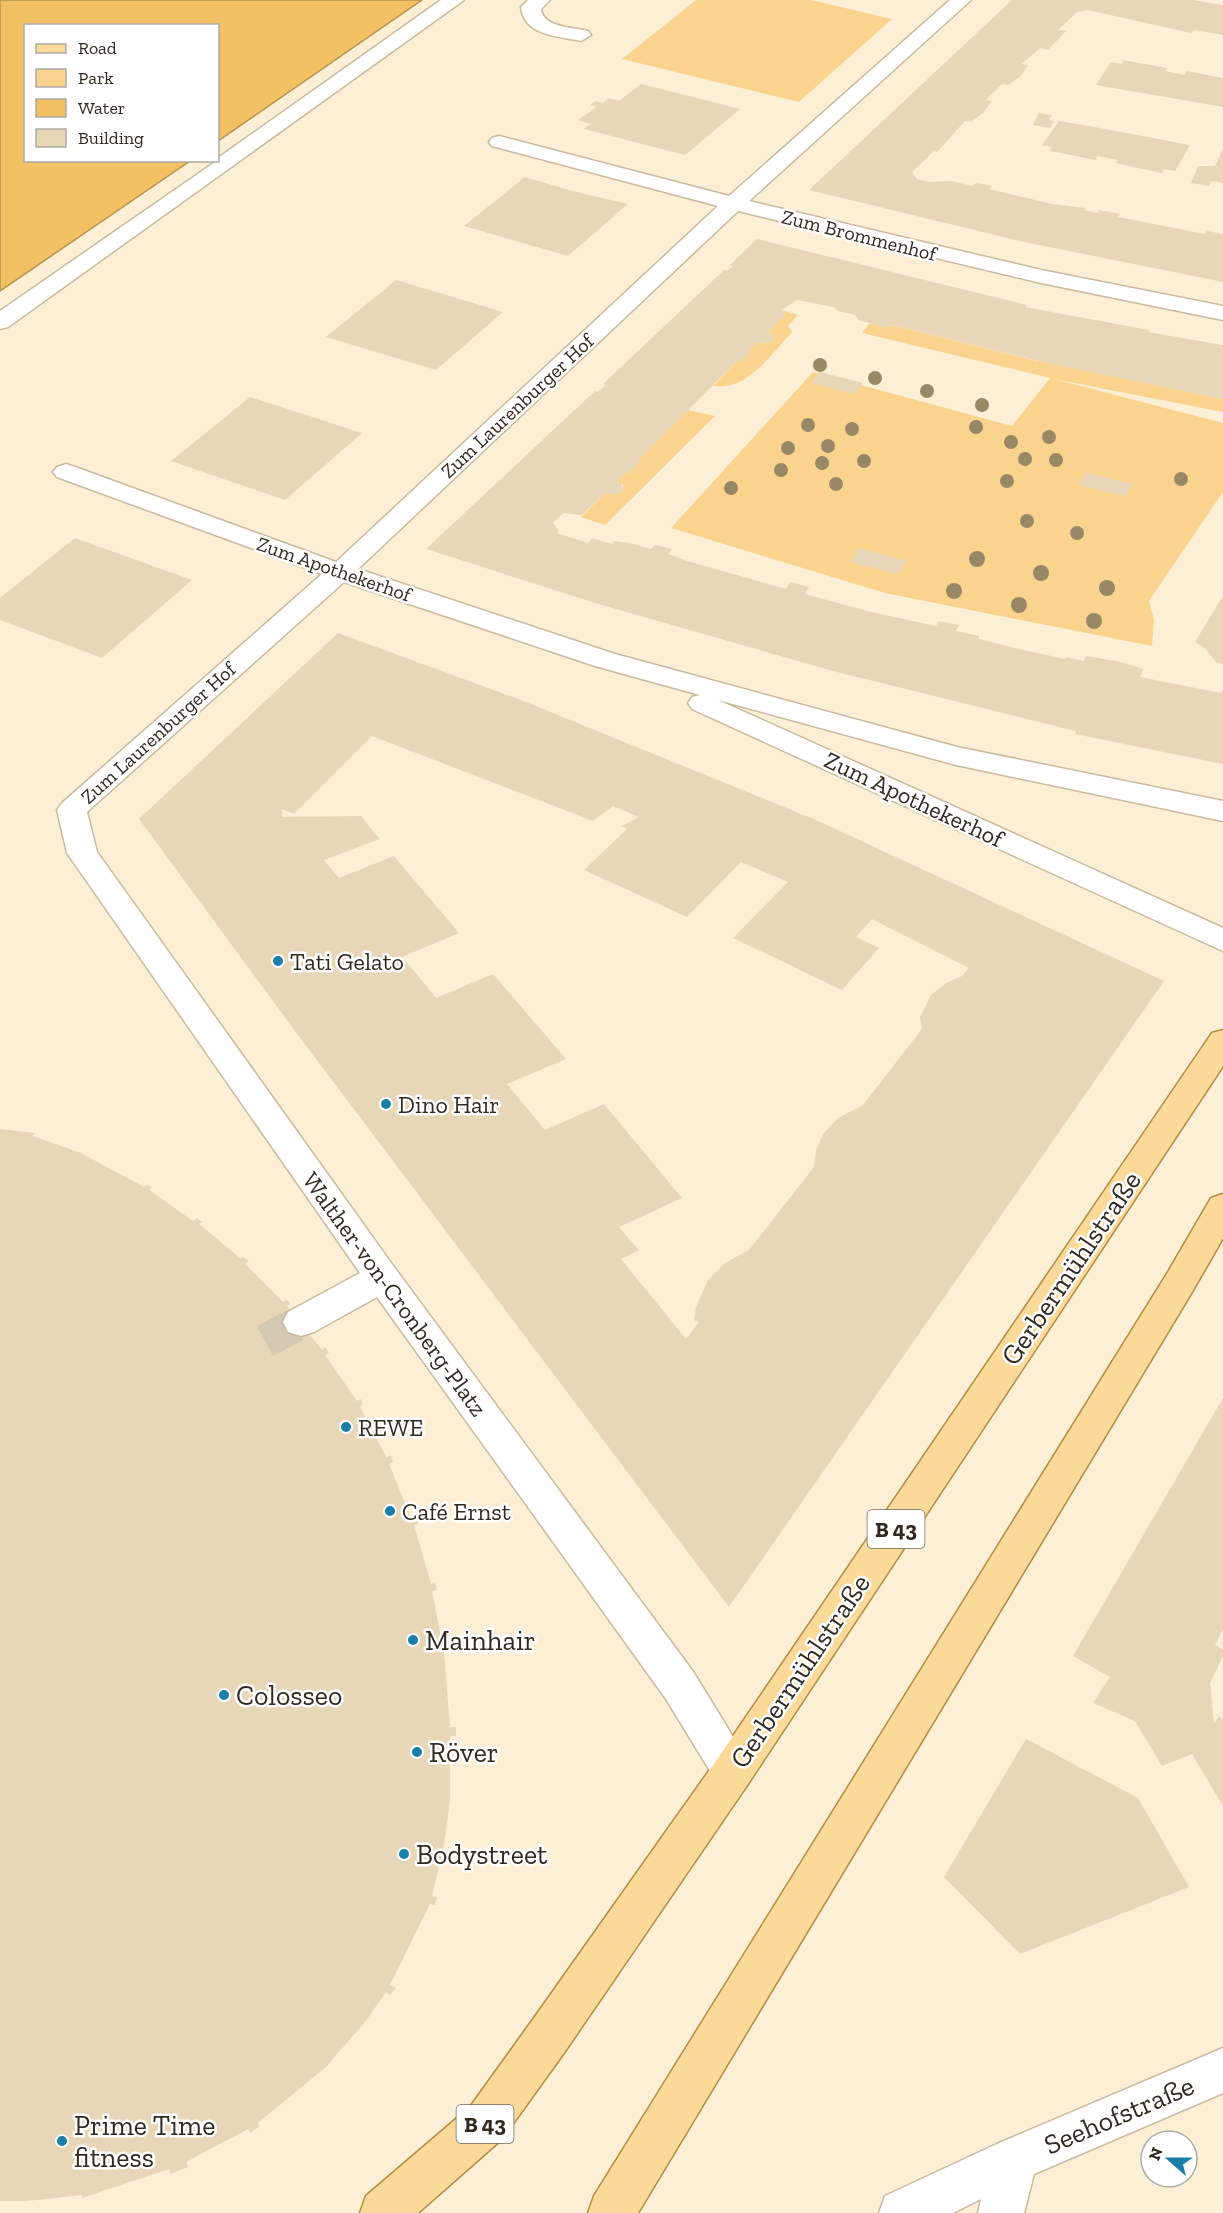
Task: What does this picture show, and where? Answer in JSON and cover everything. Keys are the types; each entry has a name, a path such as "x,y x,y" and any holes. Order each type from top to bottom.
{"main road":[{"name":"Gerbermühlstraße","path":"384,2213 486,2123 733,1771 1223,1041"},
{"path":"610,2213 1168,1303 1223,1207"}],"street":[{"path":"0,322 454,0"},
{"path":"540,0 531,7 532,16 542,27 581,35"},
{"name":"Zum Laurenburger Hof","path":"72,810 340,572 733,204 961,0"},
{"name":"Zum Brommenhof","path":"499,142 733,204 1032,276 1223,313"},
{"name":"Zum Apothekerhof","path":"66,472 340,572 605,660 956,756 1223,811"},
{"name":"Zum Apothekerhof","path":"605,660 1223,940"},
{"name":"Walther-von-Cronberg-Platz","path":"72,810 82,853 382,1277 680,1686 733,1771"},
{"path":"301,1322 382,1277"},
{"name":"Seehofstraße","path":"902,2213 1015,2160 1223,2070"},
{"name":"Seehofstraße","path":"1001,2213 1015,2160"}],"green space":[{"path":"696,0 811,0 892,19 799,102 622,59"},
{"path":"782,310 798,315 788,326 792,332 767,361 737,383 713,386 737,361 741,361 750,353 748,351 757,343 772,342 774,336 767,332 785,315"},
{"path":"870,323 884,327 892,325 1037,361 1041,359 1040,361 1223,399 1223,412 1054,379 1223,423 1223,492 1149,601 1154,620 1152,646 885,593 671,528 813,372 1012,426 1050,378 862,333"},
{"path":"688,410 715,416 605,525 581,517 604,494 619,494 623,491 623,485 617,482 626,472 629,473 637,461"}],"water":[{"path":"0,0 422,0 219,140 219,24 24,24 24,162 189,162 0,291"}],"building":[{"path":"1012,0 1193,0 1223,5 1223,35 1194,30 1191,33 1088,10 1077,12 1058,30 1066,31 1048,50 1040,48 1022,64 1028,65 1021,76 1008,85 1002,84 986,100 992,101 984,112 971,122 965,121 937,152 934,151 912,172 917,179 929,182 951,181 973,186 976,183 992,186 989,189 1052,204 1085,208 1084,210 1097,213 1099,210 1120,214 1118,217 1205,234 1207,231 1223,234 1223,282 1024,242 809,190"},
{"path":"1123,60 1167,68 1165,71 1184,75 1186,71 1223,78 1223,107 1096,85 1111,62 1122,64"},
{"path":"641,84 740,109 685,155 584,129 590,124 578,120 597,107 590,105 596,101 603,103 609,98 619,101"},
{"path":"1039,113 1052,115 1049,120 1054,121 1050,128 1033,125"},
{"path":"1059,121 1190,145 1175,171 1164,169 1162,173 1115,163 1118,160 1097,156 1096,160 1050,151 1052,147 1042,145"},
{"path":"1223,148 1223,183 1211,181 1209,186 1191,183 1198,166 1215,166"},
{"path":"525,177 628,204 568,256 464,226"},
{"path":"757,239 1027,305 1025,307 1223,345 1223,399 1040,361 1041,359 1038,361 892,325 884,327 858,320 855,315 838,311 834,307 797,300 782,310 785,315 767,332 774,336 772,342 757,343 748,351 751,352 741,362 737,361 637,461 640,462 629,473 626,472 617,482 622,485 623,491 619,494 604,494 582,515 563,513 553,523 559,531 557,533 588,543 592,538 612,544 614,541 651,549 655,545 672,549 668,554 687,561 786,589 790,582 809,587 805,594 871,612 936,626 939,621 959,625 956,631 1019,649 1065,659 1066,657 1084,661 1086,656 1121,662 1143,669 1140,677 1221,693 1223,690 1223,764 1075,734 1076,731 833,671 595,603 426,549 595,391 598,392 606,385 603,384 724,270 733,266 730,265"},
{"path":"396,280 503,312 436,370 326,337"},
{"path":"820,372 863,383 854,394 811,383"},
{"path":"250,397 362,433 285,500 171,461"},
{"path":"1086,473 1133,484 1126,496 1079,485"},
{"path":"75,538 192,580 102,658 0,620 0,598"},
{"path":"859,548 907,561 897,574 850,562"},
{"path":"1223,596 1223,664 1216,662 1205,648 1195,642"},
{"path":"338,633 521,700 816,820 1164,981 729,1607 295,1031 139,819","holes":["372,736 593,821 613,806 639,817 622,826 627,829 584,870 687,917 741,862 788,882 733,938 842,990 879,948 856,937 872,919 969,968 962,976 946,983 931,995 920,1017 922,1029 863,1105 838,1118 824,1133 816,1150 814,1167 749,1250 725,1263 708,1280 696,1307 694,1320 699,1322 686,1339 621,1259 639,1250 619,1227 682,1198 604,1104 545,1130 507,1084 566,1059 493,974 436,998 402,957 459,933 394,856 339,878 324,860 380,839 361,816 282,817 282,809 294,814"]},
{"name":"Colosseo","path":"0,1129 35,1133 33,1136 81,1153 144,1187 147,1185 152,1187 149,1190 193,1221 197,1218 202,1222 199,1224 240,1258 243,1257 249,1261 245,1264 283,1302 287,1300 290,1304 287,1306 322,1350 325,1347 329,1353 325,1355 357,1401 361,1399 363,1405 360,1407 386,1457 391,1456 393,1462 389,1464 411,1518 416,1517 418,1524 414,1525 431,1584 435,1583 437,1590 432,1591 444,1653 450,1727 456,1727 456,1736 450,1736 450,1800 444,1845 432,1896 437,1897 435,1905 430,1904 390,1985 396,1988 390,1995 386,1992 365,2022 326,2067 258,2123 259,2127 250,2133 248,2129 186,2162 188,2167 170,2174 169,2169 82,2198 82,2195 27,2201 0,2201"},
{"path":"1223,1398 1223,1629 1215,1645 1223,1649 1223,1656 1210,1683 1214,1724 1219,1716 1223,1719 1223,1806 1192,1754 1162,1766 1135,1721 1093,1703 1110,1677 1073,1656"},
{"path":"1026,1739 1138,1798 1189,1887 1020,1954 944,1877"}],"tunnel":[{"path":"265,1341 301,1322"}],"place":[{"name":"Tati Gelato","path":"278,961"},
{"name":"Dino Hair","path":"386,1104"},
{"name":"REWE","path":"346,1427"},
{"name":"Café Ernst","path":"390,1511"},
{"name":"Mainhair","path":"413,1640"},
{"name":"Colosseo","path":"224,1695"},
{"name":"Röver","path":"417,1752"},
{"name":"Bodystreet","path":"404,1854"},
{"name":"Prime Time fitness","path":"62,2141"}]}
